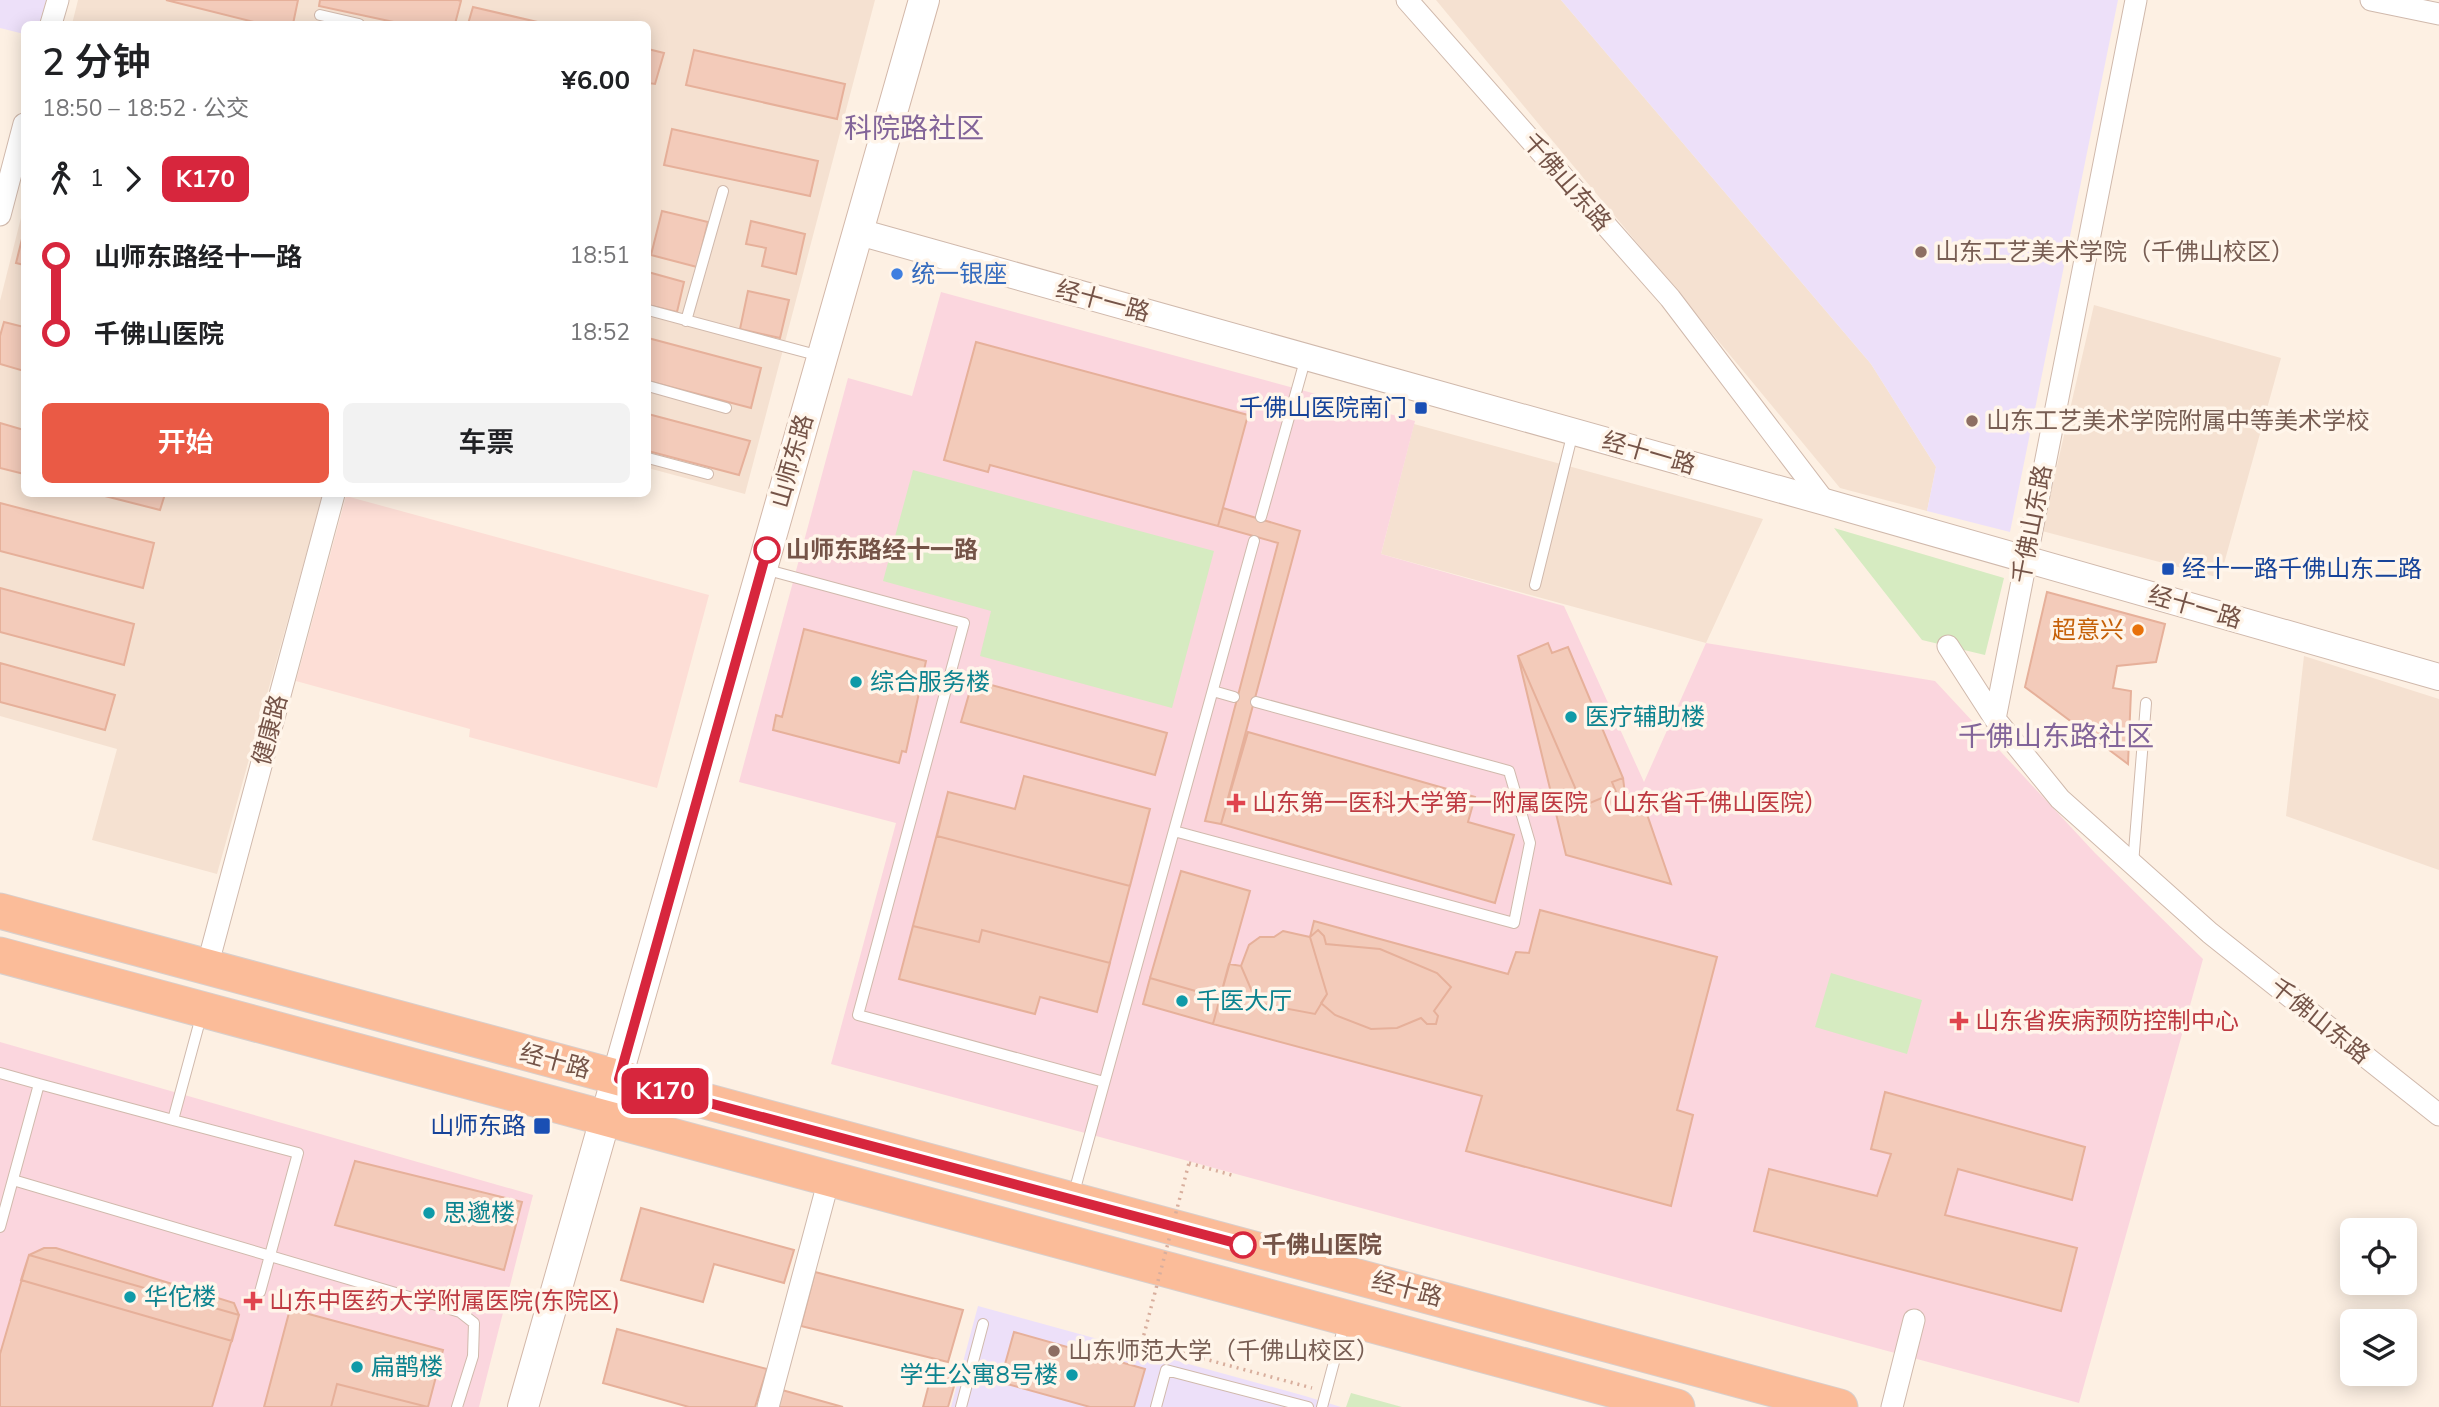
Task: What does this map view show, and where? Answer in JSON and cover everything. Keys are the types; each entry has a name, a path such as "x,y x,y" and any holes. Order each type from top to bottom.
{"highway":[{"name":"经十路","path":"0,911 1840,1407"},
{"name":"经十路","path":"0,955 1677,1407"}],"main road":[{"name":"山师东路","path":"523,1407 619,1079 924,0"}],"street":[{"path":"52,21 58,0"},
{"name":"千佛山东路","path":"1407,0 1670,298 1825,502"},
{"name":"千佛山东路","path":"1996,719 2025,559 2136,0"},
{"path":"2371,0 2439,14"},
{"path":"0,215 21,135"},
{"name":"经十一路","path":"859,232 2439,677"},
{"name":"健康路","path":"207,967 333,497"},
{"name":"千佛山东路","path":"1948,646 1996,719 2060,799 2210,933 2439,1115"},
{"path":"768,1407 829,1180"},
{"path":"1892,1407 1914,1320"}],"lane":[{"path":"320,15 346,21"},
{"path":"686,321 723,191"},
{"path":"651,311 822,357"},
{"path":"1261,517 1306,357"},
{"path":"651,387 726,408"},
{"path":"1535,585 1573,431"},
{"path":"651,459 708,474"},
{"path":"1071,1201 1254,541"},
{"path":"762,569 964,623 858,1015 1104,1082"},
{"path":"1213,691 1234,696"},
{"path":"1174,831 1514,923 1530,843 1509,771 1256,702"},
{"path":"2133,864 2146,703"},
{"path":"173,1120 203,1010"},
{"path":"0,1073 298,1153 260,1292"},
{"path":"0,1227 38,1084"},
{"path":"13,1180 460,1312 474,1323 476,1337 457,1407"},
{"path":"1322,1407 1346,1318"},
{"path":"961,1407 983,1324"},
{"path":"1156,1407 1166,1370 1308,1407"}],"path":[{"path":"1235,1176 1189,1163 1142,1342 1326,1392"}],"shaded area":[{"path":"0,0 46,0 41,21 21,21 21,33 0,28"},
{"path":"78,0 875,0 745,494 651,469 651,21 73,21"},
{"path":"1436,0 1561,0 1871,364 1936,467 1927,511 1840,488"},
{"name":"山东工艺美术学院（千佛山校区）","path":"1561,0 2118,0 2010,532 1927,511 1936,467 1871,364"},
{"path":"21,218 21,497 322,497 217,874 92,840 117,749 0,716 0,301"},
{"name":"山东第一医科大学第一附属医院（山东省千佛山医院）","path":"941,292 1415,421 1381,554 1564,606 1644,782 1706,643 1935,681 2095,853 2203,959 2079,1403 831,1064 896,823 739,782 848,378 912,396"},
{"path":"2094,305 2281,358 2220,578 2042,531"},
{"path":"1414,424 1763,519 1706,643 1381,554"},
{"path":"346,497 709,595 657,788 469,737 470,729 296,681"},
{"path":"2304,656 2439,699 2439,870 2286,816"},
{"name":"山东中医药大学附属医院(东院区)","path":"0,1042 533,1195 479,1407 0,1407"},
{"name":"山东师范大学（千佛山校区）","path":"978,1306 1305,1396 1341,1407 951,1407"}],"green space":[{"path":"913,470 1214,551 1172,708 980,656 991,611 883,581"},
{"path":"1834,528 2004,578 1985,655 1922,640"},
{"path":"1831,973 1922,1000 1907,1054 1815,1027"},
{"path":"1351,1393 1402,1407 1346,1407"}],"building":[{"path":"166,0 298,0 294,21 250,21"},
{"path":"320,0 461,1 456,21 389,21 319,6"},
{"path":"473,7 533,21 469,21"},
{"path":"651,50 664,53 655,84 651,83"},
{"path":"694,50 845,84 837,119 686,85"},
{"path":"672,129 818,161 810,196 664,165"},
{"path":"662,211 708,222 697,267 651,255"},
{"path":"751,221 805,234 796,274 762,266 766,248 746,244"},
{"path":"21,243 21,264 16,263"},
{"path":"651,273 684,282 677,312 651,306"},
{"path":"748,291 789,300 780,338 740,329"},
{"path":"4,322 21,326 21,370 0,364 0,336"},
{"path":"651,339 761,368 751,408 651,382"},
{"path":"976,342 1248,415 1218,526 990,465 988,472 944,460"},
{"path":"651,415 750,441 739,475 651,452"},
{"path":"0,423 21,429 21,473 0,468"},
{"path":"109,497 164,497 160,510"},
{"path":"0,503 154,543 143,588 0,551"},
{"path":"1223,508 1300,531 1221,824 1205,821 1278,543 1218,526"},
{"path":"0,588 134,624 124,665 0,632"},
{"path":"2047,592 2165,624 2156,662 2117,666 2113,688 2131,691 2128,764 2025,687"},
{"name":"综合服务楼","path":"804,629 926,661 906,752 902,751 899,763 773,730 776,715 782,717"},
{"name":"医疗辅助楼","path":"1548,643 1552,653 1568,647 1623,778 1612,782 1616,792 1583,806 1518,656"},
{"path":"1548,643 1552,653 1568,647 1623,778 1625,794 1641,797 1671,884 1566,855 1518,656"},
{"path":"0,663 115,695 105,730 0,702"},
{"path":"973,680 1167,733 1155,775 961,722"},
{"path":"1248,732 1475,797 1468,822 1514,835 1495,903 1221,824"},
{"path":"1024,776 1150,809 1130,886 937,836 948,792 1015,809"},
{"path":"1024,776 1150,809 1097,1012 1040,997 1035,1014 899,979 948,792 1015,809"},
{"path":"1181,871 1250,891 1220,998 1150,978"},
{"path":"1540,910 1717,957 1677,1110 1693,1115 1671,1206 1466,1151 1482,1096 1213,1024 1229,964 1241,966 1249,945 1260,937 1274,937 1283,931 1310,937 1314,921 1508,974 1516,952 1529,953"},
{"path":"913,926 979,942 982,930 1110,963 1097,1012 1040,997 1035,1014 899,979"},
{"path":"1318,930 1324,936 1326,944 1380,949 1437,973 1451,987 1434,1011 1438,1016 1436,1024 1427,1024 1421,1018 1397,1028 1371,1029 1335,1015 1321,1003 1327,994 1310,937"},
{"path":"1283,931 1310,937 1327,994 1315,1014 1257,1003 1241,966 1249,945 1260,937 1274,937"},
{"name":"千医大厅","path":"1150,978 1220,998 1213,1024 1143,1004"},
{"path":"1885,1092 2085,1147 2072,1200 1958,1169 1945,1215 2077,1248 2061,1311 1754,1231 1769,1169 1877,1196 1891,1154 1871,1149"},
{"name":"思邈楼","path":"355,1161 522,1202 504,1270 335,1225"},
{"path":"641,1208 794,1250 784,1283 714,1264 703,1302 621,1280"},
{"path":"44,1248 56,1248 234,1303 239,1315 212,1407 0,1407 0,1354 29,1255"},
{"name":"华佗楼","path":"29,1255 239,1315 232,1341 21,1280"},
{"path":"815,1272 963,1310 948,1362 801,1326"},
{"name":"扁鹊楼","path":"290,1309 443,1350 428,1407 337,1384 331,1407 264,1407"},
{"name":"扁鹊楼","path":"290,1309 443,1350 428,1407 264,1407"},
{"path":"617,1329 767,1369 755,1407 689,1407 603,1383"},
{"name":"学生公寓8号楼","path":"1014,1332 1145,1369 1134,1407 1090,1407 1000,1382"},
{"path":"933,1369 957,1376 948,1407 923,1407"},
{"path":"782,1390 843,1407 777,1407"}],"bus line":[{"name":"K170","path":"767,550 619,1079 1243,1245"}],"place":[{"name":"山东工艺美术学院（千佛山校区）","path":"1921,252"},
{"name":"统一银座","path":"897,274"},
{"name":"千佛山医院南门","path":"1421,408"},
{"name":"山东工艺美术学院附属中等美术学校","path":"1972,421"},
{"name":"山师东路经十一路","path":"767,550"},
{"name":"经十一路千佛山东二路","path":"2168,569"},
{"name":"超意兴","path":"2138,630"},
{"name":"综合服务楼","path":"856,682"},
{"name":"医疗辅助楼","path":"1571,717"},
{"name":"山东第一医科大学第一附属医院（山东省千佛山医院）","path":"1236,803"},
{"name":"千医大厅","path":"1182,1001"},
{"name":"山东省疾病预防控制中心","path":"1959,1021"},
{"name":"山师东路","path":"542,1126"},
{"name":"思邈楼","path":"429,1213"},
{"name":"千佛山医院","path":"1243,1245"},
{"name":"华佗楼","path":"130,1297"},
{"name":"山东中医药大学附属医院(东院区)","path":"253,1301"},
{"name":"山东师范大学（千佛山校区）","path":"1054,1351"},
{"name":"扁鹊楼","path":"357,1367"},
{"name":"学生公寓8号楼","path":"1072,1375"}],"district":[{"name":"科院路社区","path":"914,129"},
{"name":"千佛山东路社区","path":"2056,737"}]}
